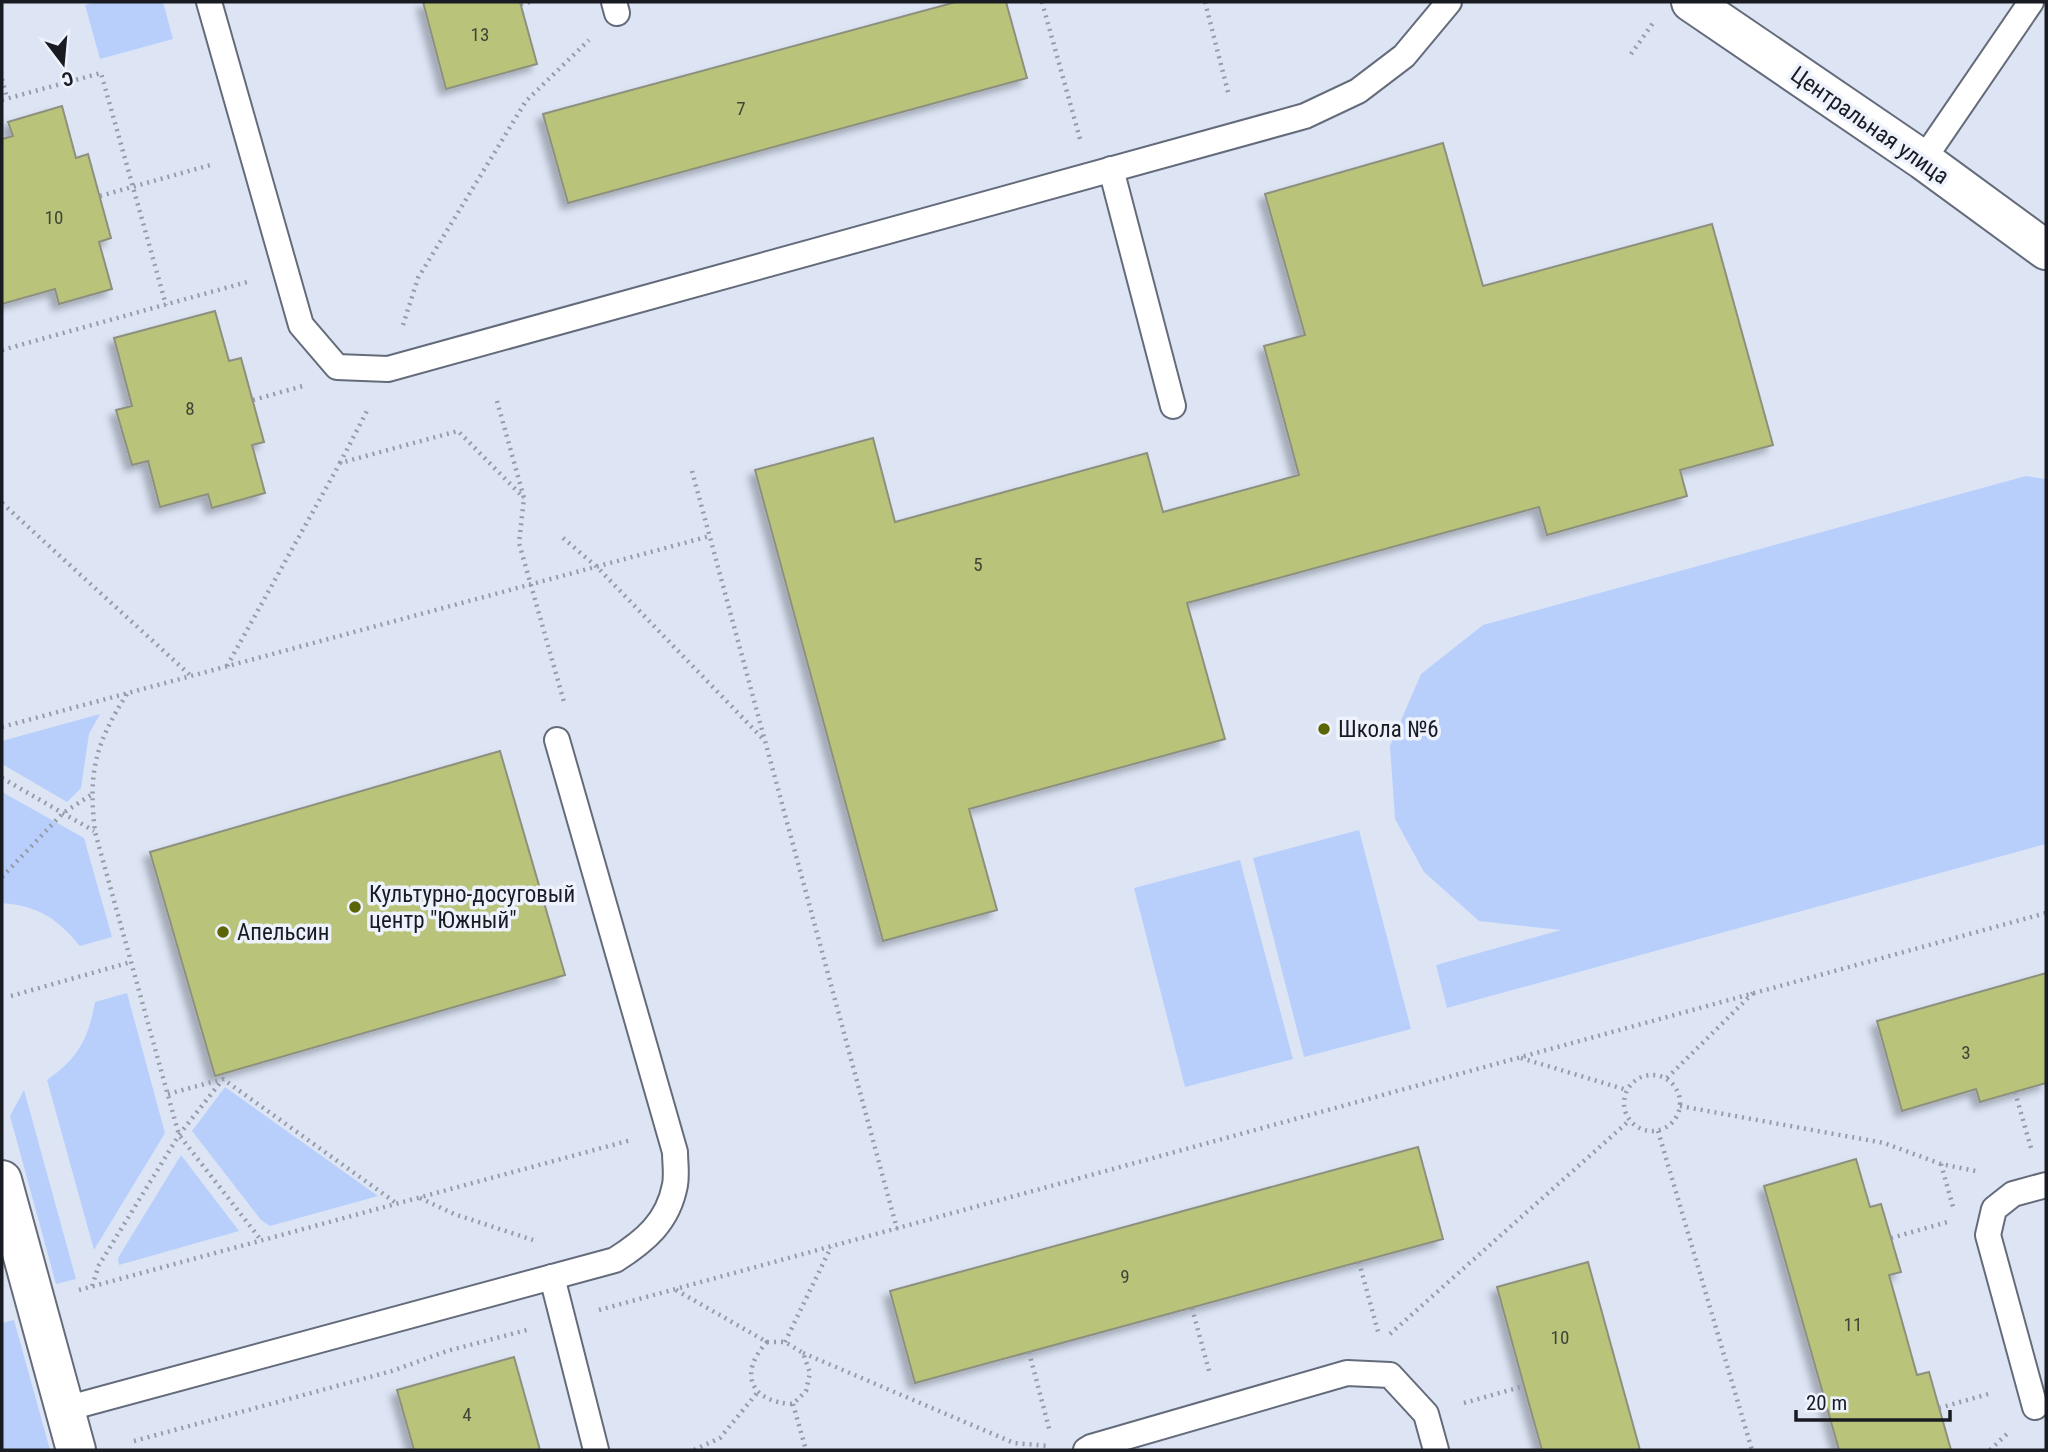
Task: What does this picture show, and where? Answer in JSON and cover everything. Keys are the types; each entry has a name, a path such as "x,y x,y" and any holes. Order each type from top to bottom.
{"street":[{"name":"Центральная улица","path":"1674,9 1923,160 2046,250"},
{"path":"2,1180 76,1450"}],"lane":[{"path":"209,2 301,325 337,367 388,369 1305,116 1359,91 1404,56 1449,2"},
{"path":"1923,160 2031,2"},
{"path":"1100,172 1174,406"},
{"path":"65,1409 615,1260 643,1242 664,1216 675,1185 675,1152 557,740"},
{"path":"2035,1407 1988,1236 1994,1209 2013,1195 2044,1186"},
{"path":"552,1277 596,1450"},
{"path":"1086,1450 1346,1373 1390,1375 1426,1414 1436,1450"}],"path":[{"path":"521,4 530,2"},
{"path":"1042,2 1100,172"},
{"path":"1205,2 1238,134"},
{"path":"227,666 340,463 388,369 418,278 526,101 615,7"},
{"path":"1631,54 1674,9"},
{"path":"2,79 4,100 101,73 166,305"},
{"path":"100,196 252,153"},
{"path":"2,350 286,272"},
{"path":"253,400 306,385 337,367"},
{"path":"497,401 524,498 519,543 568,715 557,740"},
{"path":"340,463 458,431 524,498"},
{"path":"692,471 897,1228"},
{"path":"2,503 191,676"},
{"path":"2,727 710,536"},
{"path":"563,538 597,567 766,742"},
{"path":"127,693 106,726 94,760 90,796 95,832 179,1135 261,1240"},
{"path":"2,778 95,832"},
{"path":"2,877 64,813 90,796"},
{"path":"134,1441 392,1371 447,1351 2046,913"},
{"path":"11,996 131,962"},
{"path":"1667,1078 1754,993"},
{"path":"1519,1057 1627,1090"},
{"path":"1652,1074 1667,1078 1678,1090 1681,1106 1673,1122 1658,1131 1643,1130 1630,1120 1624,1105 1627,1090 1637,1079 1652,1074"},
{"path":"223,1079 179,1135 99,1265 91,1287 669,1129"},
{"path":"168,1094 223,1079"},
{"path":"223,1079 397,1204"},
{"path":"1681,1106 1884,1143 1941,1164 2044,1186 2015,1092"},
{"path":"1359,1262 1381,1343 1630,1120"},
{"path":"1658,1131 1752,1450"},
{"path":"1941,1164 1956,1220"},
{"path":"419,1197 454,1214 560,1250 591,1266"},
{"path":"1891,1238 1994,1209"},
{"path":"785,1342 831,1247"},
{"path":"675,1290 767,1342 785,1342 803,1353 1014,1443 1054,1446 1056,1450"},
{"path":"1192,1308 1220,1409"},
{"path":"767,1342 755,1355 750,1372 757,1393 773,1403 793,1404 806,1391 810,1373 803,1353"},
{"path":"1029,1352 1051,1433"},
{"path":"1939,1408 2028,1383"},
{"path":"1426,1414 1524,1386"},
{"path":"694,1450 720,1438 757,1393"},
{"path":"793,1404 806,1450"}],"shaded area":[{"path":"95,2 163,2 173,39 100,59 85,5"},
{"path":"2026,476 2046,479 2046,844 1447,1008 1436,965 1561,930 1479,921 1424,872 1395,819 1390,746 1421,674 1483,625"},
{"path":"100,714 89,734 81,788 67,802 2,764 2,741"},
{"path":"2,792 84,838 112,937 80,946 46,915 26,907 2,903"},
{"path":"1359,830 1411,1029 1304,1057 1253,858"},
{"path":"1240,860 1293,1059 1185,1087 1134,888"},
{"path":"127,993 165,1133 94,1250 47,1080 67,1064 80,1047 89,1027 95,1002"},
{"path":"225,1087 378,1196 270,1226 261,1220 192,1131"},
{"path":"24,1090 76,1279 56,1284 10,1116"},
{"path":"181,1155 239,1231 119,1265 118,1258"},
{"path":"14,1320 50,1450 2,1450 2,1323"}],"building":[{"path":"423,2 520,2 537,64 446,89"},
{"path":"956,2 1006,2 1027,78 568,203 543,114"},
{"path":"62,106 76,158 88,154 111,238 99,242 112,289 59,304 55,289 2,304 2,139 13,136 8,122"},
{"path":"1443,143 1483,286 1712,224 1773,445 1680,470 1687,496 1547,535 1539,507 1187,603 1225,739 969,809 997,910 883,941 755,470 873,438 895,522 1147,453 1163,512 1299,475 1264,346 1305,335 1265,194"},
{"path":"215,311 229,361 241,358 264,442 252,445 265,493 212,508 208,494 160,507 148,461 132,465 116,410 132,406 114,338"},
{"name":"Культурно-досуговый центр \"Южный\"","path":"500,751 565,975 215,1076 150,852"},
{"path":"2046,973 2046,1083 1980,1102 1976,1089 1902,1111 1877,1021"},
{"path":"1418,1147 1443,1239 915,1383 890,1291"},
{"path":"1856,1159 1870,1207 1881,1204 1901,1272 1889,1275 1917,1375 1929,1372 1951,1450 1839,1450 1764,1186"},
{"path":"1588,1262 1640,1450 1542,1450 1524,1386 1497,1287"},
{"path":"514,1357 540,1450 414,1450 397,1390"}],"place":[{"name":"Школа №6","path":"1324,729"},
{"name":"Культурно-досуговый центр \"Южный\"","path":"355,907"},
{"name":"Апельсин","path":"223,932"}]}
